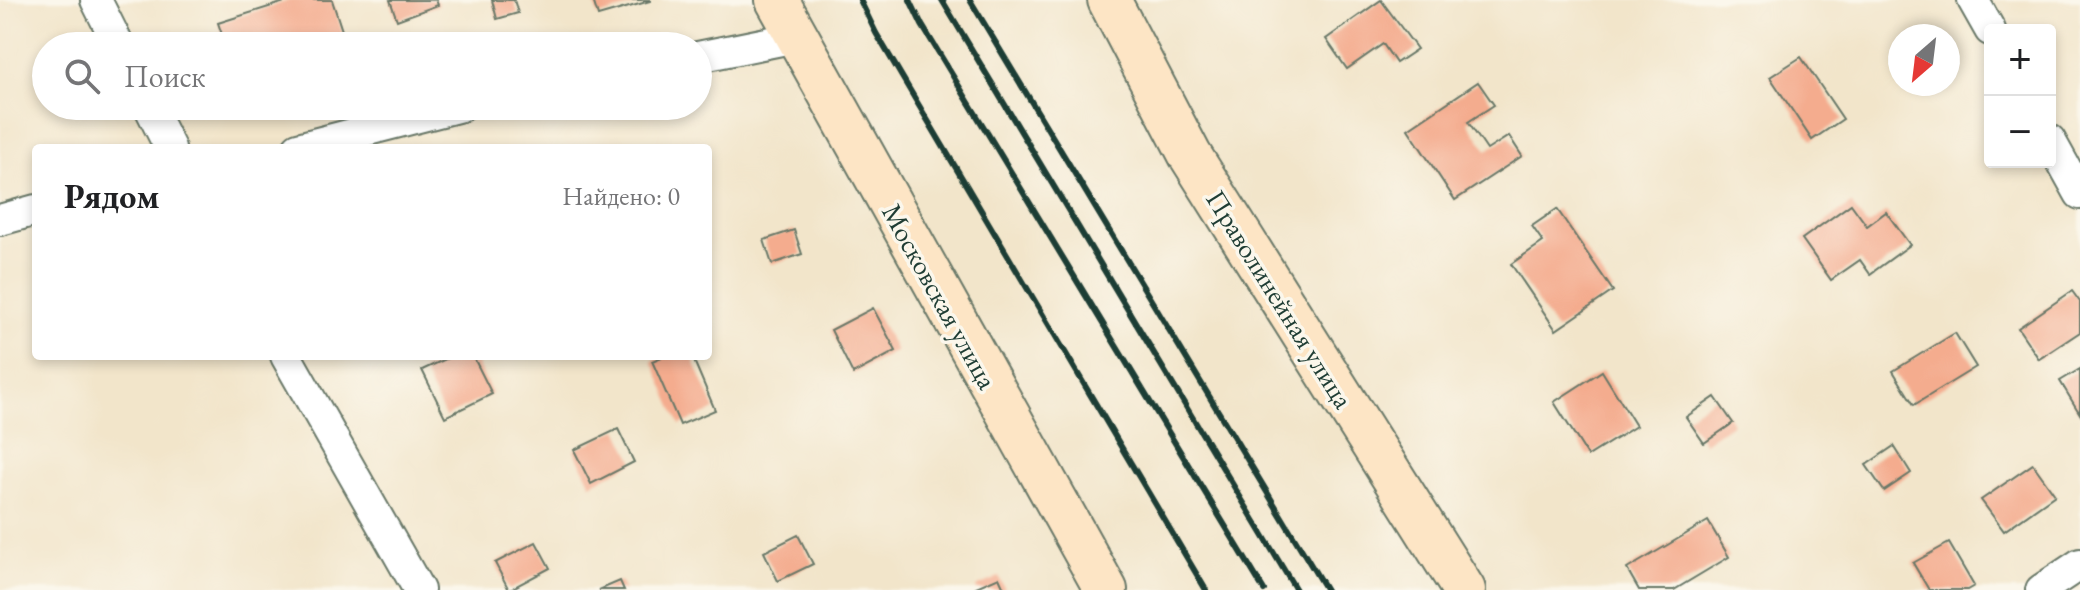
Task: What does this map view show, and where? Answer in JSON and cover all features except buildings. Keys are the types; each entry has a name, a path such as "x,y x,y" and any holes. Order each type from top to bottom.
{"main road":[{"name":"Московская улица","path":"777,0 1106,590"},
{"name":"Праволинейная улица","path":"1109,0 1190,155 1464,590"}],"street":[{"path":"96,0 112,32"},
{"path":"1973,0 1987,24"},
{"path":"712,54 796,37"},
{"path":"156,120 168,144"},
{"path":"314,144 407,120"},
{"path":"2056,151 2080,194"},
{"path":"0,220 32,211"},
{"path":"288,360 419,590"},
{"path":"2041,590 2080,564"}],"railway":[{"path":"860,0 876,33 1206,590"},
{"path":"910,0 922,25 1264,590"},
{"path":"942,0 1296,590"},
{"path":"970,0 1326,590"}]}
